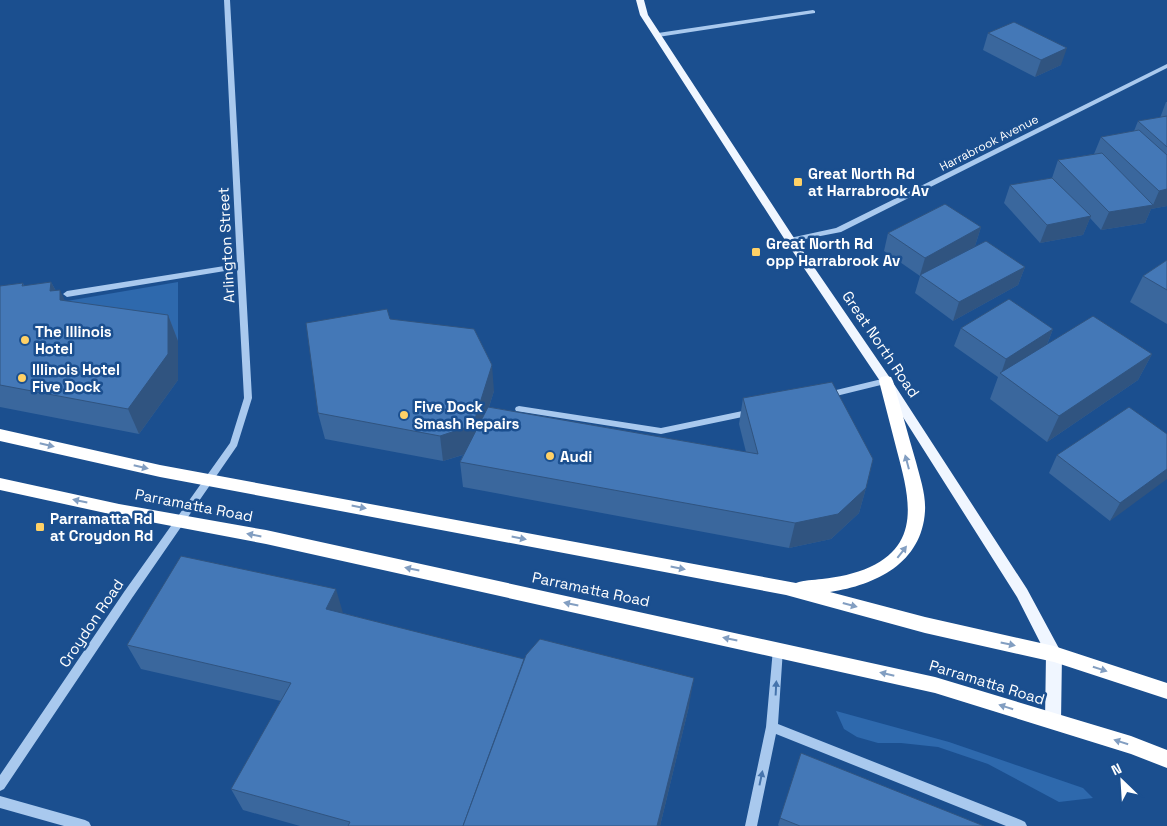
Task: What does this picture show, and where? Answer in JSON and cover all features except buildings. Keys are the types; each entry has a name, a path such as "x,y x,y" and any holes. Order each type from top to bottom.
{"highway":[{"path":"786,588 825,586 864,578 886,568 903,554 914,533 917,510 913,482 886,381"},
{"name":"Parramatta Road","path":"0,435 148,468 786,588 925,625 1054,654 1167,691"},
{"name":"Parramatta Road","path":"0,484 266,537 935,685 1131,745 1167,759"}],"main road":[{"name":"Great North Road","path":"640,0 644,15 790,240 886,381 1022,593 1054,654 1053,721"}],"street":[{"name":"Arlington Street","path":"209,479 234,444 248,398 227,0"},
{"path":"658,35 813,12"},
{"name":"Harrabrook Avenue","path":"790,240 838,230 1167,66"},
{"path":"67,294 241,266"},
{"path":"823,397 886,381"},
{"path":"519,409 661,431 766,409"},
{"name":"Croydon Road","path":"0,785 209,479"},
{"path":"778,649 772,727 1021,826"}],"lane":[{"path":"751,826 772,727"},
{"path":"0,802 85,826"}],"shaded area":[{"path":"178,282 178,341 72,326 61,302"},
{"path":"836,711 949,742 1083,788 1093,798 1059,802 988,764 938,747 901,743 878,743 857,737 844,729"}],"place":[{"name":"Great North Rd at Harrabrook Av","path":"798,182"},
{"name":"Great North Rd opp Harrabrook Av","path":"756,252"},
{"name":"The Illinois Hotel","path":"25,340"},
{"name":"Illinois Hotel Five Dock","path":"22,378"},
{"name":"Five Dock Smash Repairs","path":"404,415"},
{"name":"Audi","path":"550,456"},
{"name":"Parramatta Rd at Croydon Rd","path":"40,527"}]}
